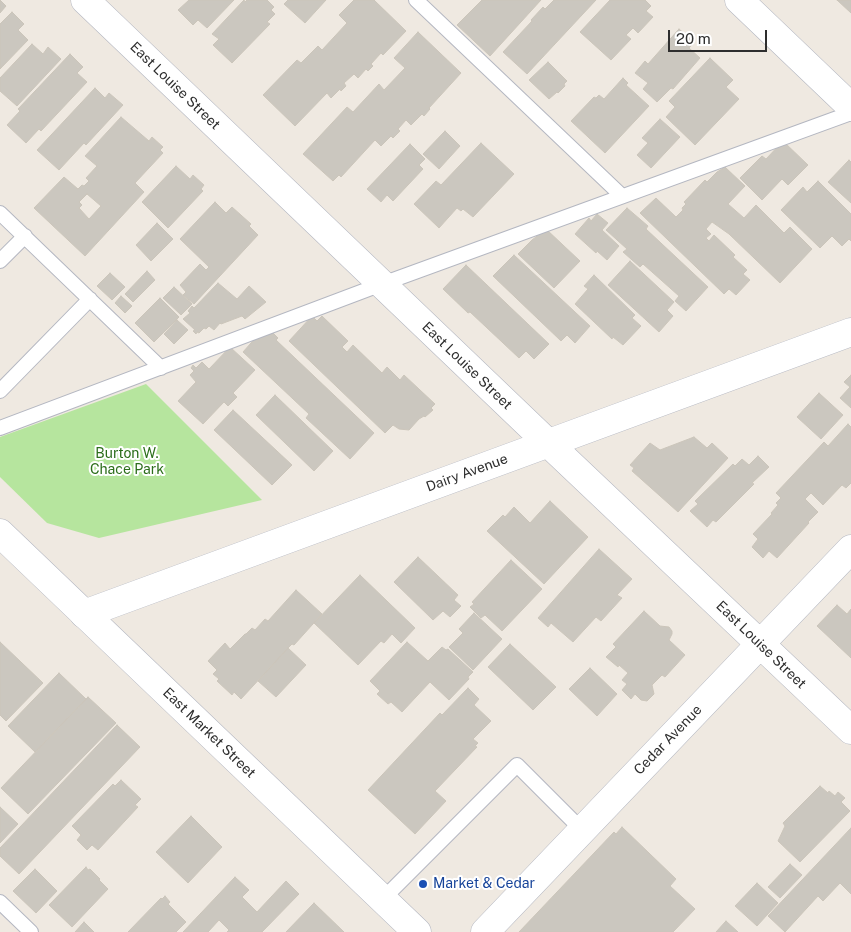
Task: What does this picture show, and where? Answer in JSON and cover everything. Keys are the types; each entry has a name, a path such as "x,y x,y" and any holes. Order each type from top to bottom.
{"street":[{"name":"East Louise Street","path":"84,0 851,730"},
{"path":"739,0 851,107"},
{"name":"Dairy Avenue","path":"84,614 851,332"},
{"name":"East Market Street","path":"0,534 417,932"},
{"name":"Cedar Avenue","path":"485,932 851,549"}],"lane":[{"path":"416,0 622,196"},
{"path":"0,428 382,284 851,113"},
{"path":"0,213 160,368"},
{"path":"0,261 25,236"},
{"path":"0,391 90,299"},
{"path":"383,899 517,765 582,830"},
{"path":"0,902 31,932"}],"green space":[{"name":"Burton W. Chace Park","path":"146,384 262,500 99,538 47,523 0,477 0,437"}],"building":[{"path":"0,0 6,6 0,13"},
{"path":"189,0 234,0 207,28 198,20 193,25 178,10"},
{"path":"244,0 245,2 247,0 267,0 274,7 271,10 275,14 267,22 270,24 232,63 213,45 219,39 212,34"},
{"path":"288,0 326,0 305,23 284,4"},
{"path":"354,0 374,0 406,31 383,55 381,53 371,64 373,66 368,71 366,69 358,78 354,74 344,83 346,86 331,98 327,93 295,126 263,95 297,60 301,63 318,46 322,50 347,23 339,15"},
{"path":"482,0 541,0 490,56 457,25"},
{"path":"554,0 596,0 527,74 503,52 543,7 545,9"},
{"path":"610,0 645,0 651,6 646,11 653,17 638,33 633,28 626,35 631,39 611,60 580,32"},
{"path":"837,0 851,0 851,13"},
{"path":"12,12 24,24 18,30 28,40 0,69 0,24"},
{"path":"679,29 694,42 689,48 700,58 673,89 671,88 657,102 643,89 648,83 635,73 645,61 648,64"},
{"path":"418,32 461,73 424,116 422,114 411,125 406,120 398,129 400,131 393,138 391,136 381,146 375,140 341,177 339,175 333,181 303,154 347,107 353,112 379,84 384,90 405,68 394,58"},
{"path":"32,44 43,54 48,47 61,59 17,106 0,91 0,78"},
{"path":"70,54 83,67 77,73 87,82 41,131 39,129 26,143 7,125 20,111 18,109"},
{"path":"710,58 733,80 726,87 739,99 695,145 666,117 675,107 669,101"},
{"path":"548,62 567,81 558,93 549,99 529,80"},
{"path":"623,78 628,83 626,85 649,106 605,153 571,121 594,97 596,98 599,95 604,99"},
{"path":"95,88 105,98 109,93 123,105 86,145 84,143 59,170 37,150"},
{"path":"121,117 149,141 152,137 163,147 160,150 163,153 135,183 144,192 85,256 34,208 64,177 78,189 89,181 86,178 97,166 85,156","holes":["87,194 101,206 89,219 79,208 82,205 79,202"]},
{"path":"660,119 680,137 651,168 637,155 648,143 642,138"},
{"path":"445,131 460,146 439,169 423,154"},
{"path":"783,141 808,165 788,185 782,179 762,200 740,178 762,156 766,159"},
{"path":"481,143 514,174 473,217 463,209 461,211 457,208 439,228 414,204 436,181 441,185"},
{"path":"410,144 425,159 419,165 423,169 393,201 387,195 381,202 367,189"},
{"path":"849,160 851,162 851,203 828,182"},
{"path":"176,166 190,179 193,175 204,185 201,189 203,191 168,228 142,202"},
{"path":"725,167 745,186 728,204 744,218 756,205 784,233 790,227 812,249 780,283 729,234 712,222 706,229 711,234 706,238 709,241 714,235 735,255 733,257 747,270 743,274 750,280 736,295 729,289 724,294 640,213 656,198 676,217 683,210 682,208 686,204 684,202 705,180 707,182"},
{"path":"818,181 851,214 851,241 849,239 842,246 832,236 820,248 781,210 803,187 807,192"},
{"path":"215,202 226,213 232,207 251,224 249,226 258,235 194,304 183,295 186,292 180,285 200,264 206,270 209,267 180,239"},
{"path":"627,208 648,226 646,229 708,287 686,311 675,301 679,296 643,264 640,267 623,252 627,249 606,230"},
{"path":"597,214 608,223 602,230 619,246 607,260 597,251 596,253 575,234 589,218 591,221"},
{"path":"157,223 173,239 151,261 136,245"},
{"path":"546,229 580,261 554,288 518,254"},
{"path":"514,255 590,326 575,343 567,335 561,341 493,276"},
{"path":"630,261 674,302 667,310 673,316 659,332 608,285"},
{"path":"466,265 549,344 534,359 526,351 519,358 443,289"},
{"path":"147,271 155,280 133,302 125,294"},
{"path":"110,273 125,287 112,300 97,286"},
{"path":"594,275 635,315 632,318 641,326 623,345 613,337 612,339 575,304 588,289 584,286"},
{"path":"218,283 237,299 249,286 266,302 245,319 242,316 220,323 214,330 209,326 196,334 193,331 195,330 183,319 190,313 188,311 192,306 194,308"},
{"path":"174,287 192,304 181,315 163,298"},
{"path":"121,296 132,306 125,313 115,303"},
{"path":"160,298 179,317 154,342 135,323"},
{"path":"312,316 317,321 322,316 348,341 342,347 347,352 353,345 382,373 387,367 400,380 404,375 435,404 431,408 433,410 425,417 419,419 409,430 399,429 393,425 385,433 289,341"},
{"path":"177,320 188,330 174,344 164,334"},
{"path":"270,330 278,338 276,340 374,433 350,459 306,418 309,414 243,352 259,334"},
{"path":"230,347 255,370 233,393 237,397 228,406 224,402 203,424 178,401 196,382 190,375 194,371 191,368 193,365 196,368 202,362 209,369"},
{"path":"851,375 851,408 840,398 850,387 844,382"},
{"path":"819,393 843,415 821,439 797,417"},
{"path":"275,395 333,451 314,471 256,415"},
{"path":"233,410 292,465 272,485 214,430"},
{"path":"848,424 851,427 851,483 846,488 842,485 823,505 811,493 805,499 818,512 777,558 769,551 763,558 752,547 758,539 753,534 778,505 776,503 781,498 776,493 824,442 828,446"},
{"path":"694,437 707,448 712,443 728,458 678,512 632,471 634,468 630,465 650,443 660,450"},
{"path":"758,456 769,467 716,522 713,520 707,527 690,511 698,504 695,501 733,464 735,466 742,459 749,465"},
{"path":"550,501 588,537 544,584 487,531 514,507 530,523"},
{"path":"599,549 632,579 617,595 622,598 601,621 596,617 573,642 551,623 548,627 538,618"},
{"path":"418,557 458,595 454,600 461,606 450,617 443,611 433,620 394,582"},
{"path":"511,560 542,589 502,631 485,615 481,618 470,607 474,604 472,602"},
{"path":"360,575 415,628 401,643 392,634 384,643 381,641 358,665 314,623"},
{"path":"296,590 322,614 241,699 234,692 232,695 217,681 219,679 213,674 217,670 208,661 225,643 230,649 252,628 255,630 265,619 268,621"},
{"path":"837,605 847,614 851,609 851,658 817,626"},
{"path":"644,611 660,626 669,627 672,634 669,640 685,655 665,677 662,675 652,685 654,694 647,701 641,700 635,694 631,699 622,690 627,684 622,680 628,673 606,657 616,647 613,644"},
{"path":"474,613 502,639 473,670 449,647 463,633 459,629"},
{"path":"0,642 43,683 6,721 0,715"},
{"path":"407,642 428,661 442,647 446,650 448,649 473,672 468,677 469,679 449,700 430,682 402,712 391,702 388,704 377,694 380,691 370,681"},
{"path":"510,644 556,687 533,710 488,667"},
{"path":"288,648 306,665 276,697 258,681"},
{"path":"590,668 617,694 597,716 569,689"},
{"path":"59,673 86,699 35,752 8,726"},
{"path":"468,688 479,699 474,705 491,721 473,739 478,743 475,746 477,747 435,791 446,801 415,834 368,790 440,713 442,715"},
{"path":"88,697 116,723 28,814 1,788"},
{"path":"117,725 140,747 19,874 0,856 0,848"},
{"path":"121,780 141,799 135,805 138,807 98,850 92,845 87,850 77,840 81,835 72,826 113,784 115,786"},
{"path":"820,786 835,796 838,792 845,798 841,802 850,811 800,862 778,841 785,826 783,823"},
{"path":"0,807 18,824 0,843"},
{"path":"191,816 222,847 188,883 156,852"},
{"path":"622,827 676,879 670,886 695,909 673,932 519,932 614,832 616,834"},
{"path":"851,828 851,894 840,883 823,901 818,896 785,932 768,916"},
{"path":"790,864 802,875 780,898 768,887"},
{"path":"86,867 108,889 72,927 49,905"},
{"path":"35,869 57,891 36,913 13,891"},
{"path":"235,877 249,890 242,897 257,912 286,881 299,894 262,932 227,932 229,930 219,920 208,932 183,932"},
{"path":"757,883 778,903 757,926 735,906"},
{"path":"165,896 170,902 168,904 186,922 176,932 128,932 161,898"},
{"path":"314,903 344,932 286,932"},
{"path":"726,921 738,932 716,932"},
{"path":"84,922 94,932 75,932"}],"place":[{"name":"Market & Cedar","path":"423,884"}]}
